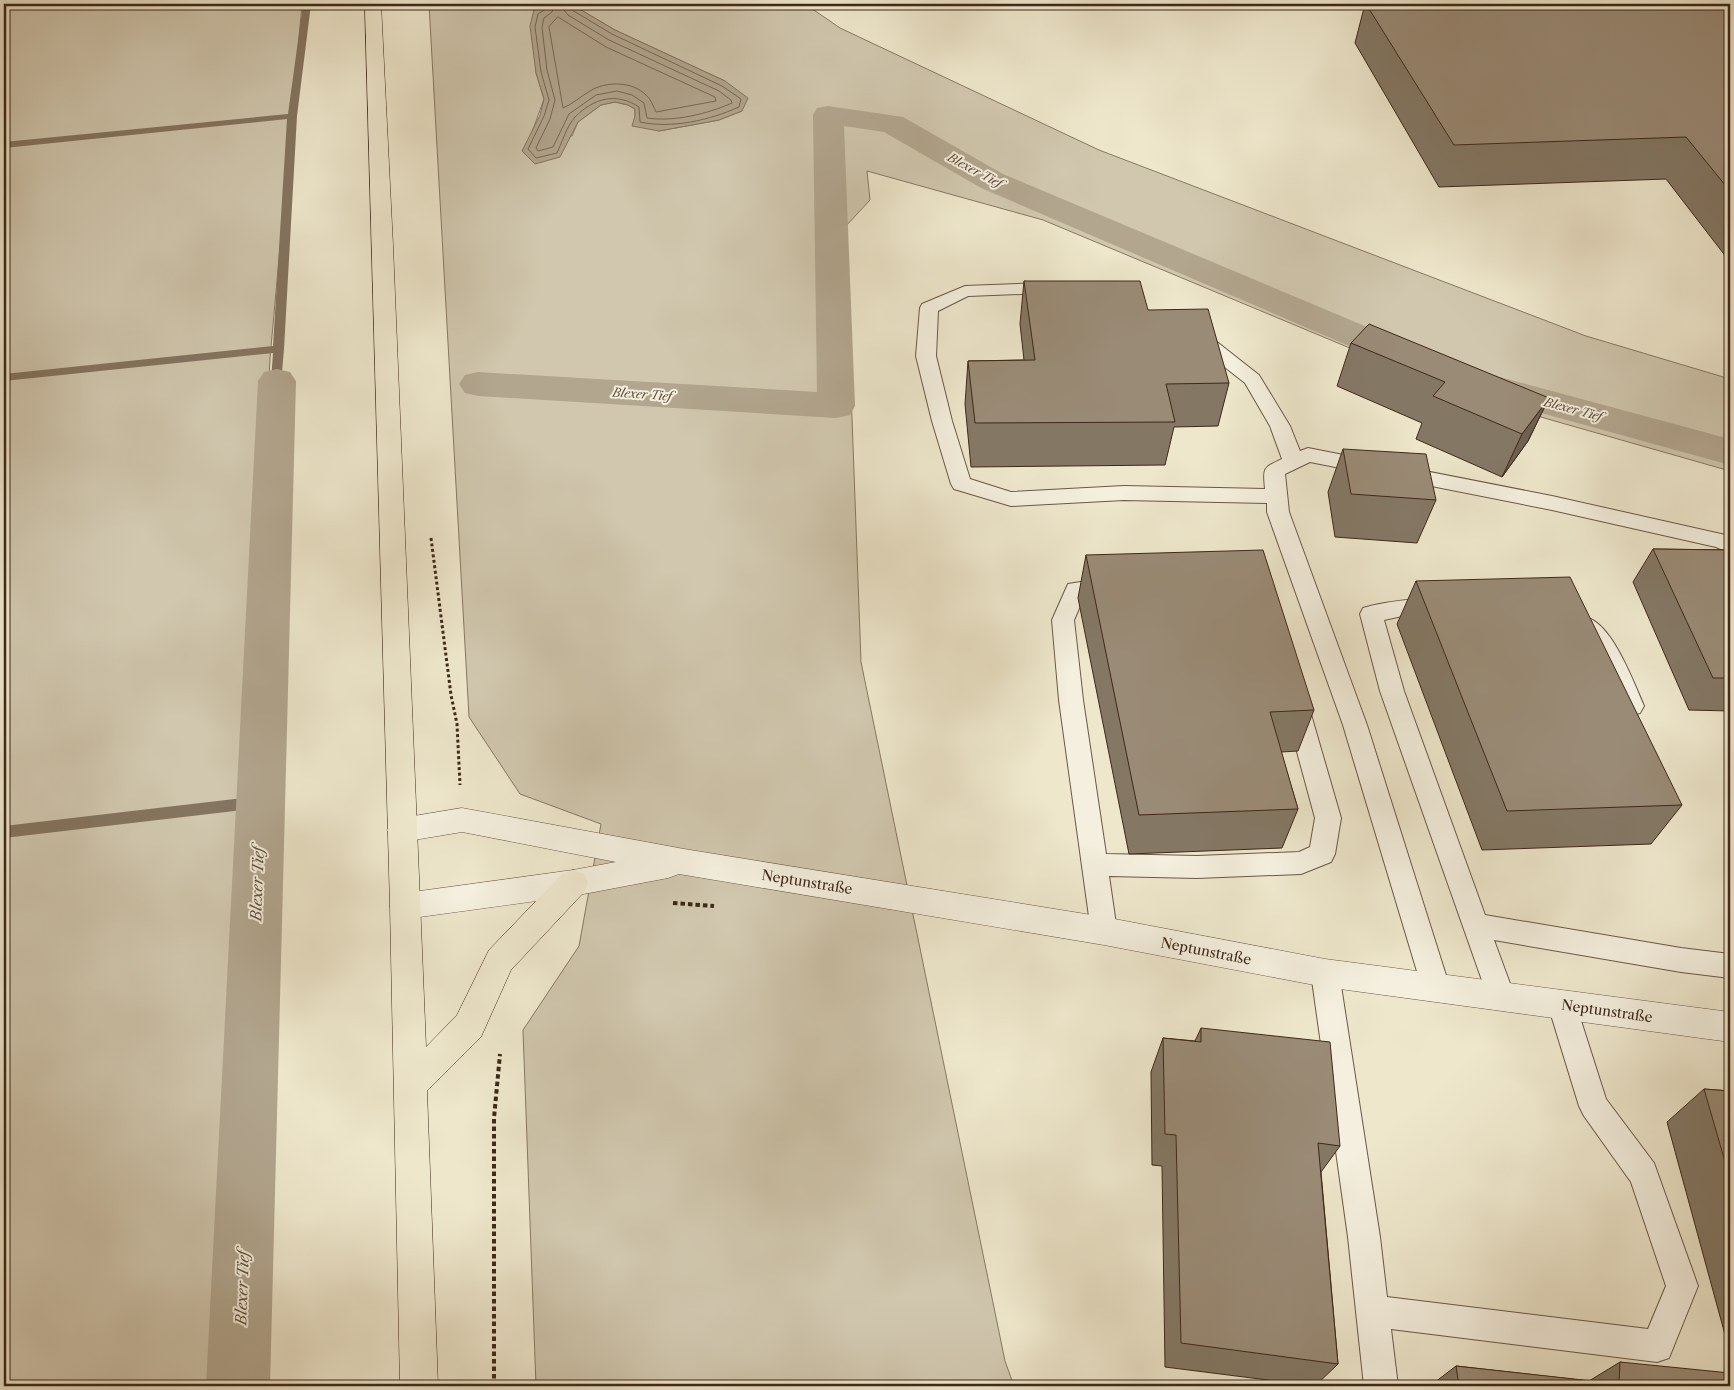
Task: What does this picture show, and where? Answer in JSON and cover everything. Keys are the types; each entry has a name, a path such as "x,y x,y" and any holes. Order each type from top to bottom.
{"main road":[{"path":"373,4 411,1084 419,1386"},
{"path":"411,1084 469,1026 500,960 573,883"}],"street":[{"name":"Neptunstraße","path":"402,830 462,820 684,862 1104,931 1325,973 1730,1027"},
{"name":"Neptunstraße","path":"405,906 573,883 684,862"}],"lane":[{"path":"1075,295 1046,288 965,291 929,308 926,356 942,421 961,484 1011,499 1124,493 1276,496"},
{"path":"1183,328 1199,337 1252,379 1280,426 1294,462"},
{"path":"1436,988 1355,724 1278,512 1274,471 1308,455 1552,503 1721,541 1730,545"},
{"path":"1104,931 1071,700 1063,620 1076,590 1133,583"},
{"path":"1462,606 1407,607 1371,614 1392,691 1501,997"},
{"path":"1570,611 1578,613 1610,656 1640,725"},
{"path":"1094,865 1197,867 1301,863 1322,854 1328,818 1288,678"},
{"path":"1476,925 1681,960 1730,966"},
{"path":"1325,973 1363,1227 1381,1386"},
{"path":"1373,1311 1657,1346 1682,1286 1642,1174 1594,1106 1562,1005"}],"path":[{"path":"430,529 451,695 457,724 462,820"},
{"path":"671,903 721,907"},
{"path":"494,1386 494,1118 501,1045"}],"shaded area":[{"path":"4,4 302,4 270,358 221,1386 4,1386"},
{"path":"429,4 547,4 534,10 536,73 544,99 532,132 572,136 578,122 601,105 615,102 635,109 635,116 659,131 719,120 742,111 725,81 615,30 571,4 805,4 840,28 1099,150 1586,336 1730,379 1730,471 1460,394 1043,220 867,171 870,200 845,227 861,662 1005,1361 1014,1386 536,1386 523,1030 579,946 601,824 520,794 469,717"}],"water":[{"path":"547,4 571,4 615,30 725,81 748,98 742,111 719,120 659,131 632,126 635,109 628,105 615,102 601,105 578,122 560,157 535,164 522,151 540,115 544,99 536,73 530,26 534,10"}],"building":[{"path":"1366,4 1730,4 1730,191 1686,137 1454,145"},
{"path":"1024,281 1140,281 1148,310 1208,309 1229,383 1166,384 1175,422 975,423 968,361 1035,360"},
{"path":"1369,324 1549,398 1522,434 1433,396 1445,382 1351,343"},
{"path":"1343,449 1426,454 1436,500 1351,494"},
{"path":"1653,549 1730,550 1730,678 1713,678"},
{"path":"1263,550 1314,710 1270,712 1298,809 1139,815 1086,555"},
{"path":"1570,577 1682,805 1507,811 1416,581"},
{"path":"1201,1028 1330,1042 1340,1146 1318,1143 1338,1364 1181,1343 1176,1135 1165,1134 1163,1038 1201,1042"},
{"path":"1704,1089 1730,1091 1730,1179"},
{"path":"1620,1362 1730,1373 1730,1386 1459,1386 1456,1366 1619,1384"}],"waterway":[{"path":"292,116 307,4"},
{"name":"Blexer Tief","path":"478,384 836,406 828,115 892,124 992,181 1416,361"},
{"path":"4,145 292,116"},
{"path":"279,349 292,116"},
{"path":"4,378 279,349"},
{"path":"277,381 279,349"},
{"name":"Blexer Tief","path":"238,1386 277,381"},
{"name":"Blexer Tief","path":"1485,385 1730,452"},
{"path":"4,832 261,802"}]}
